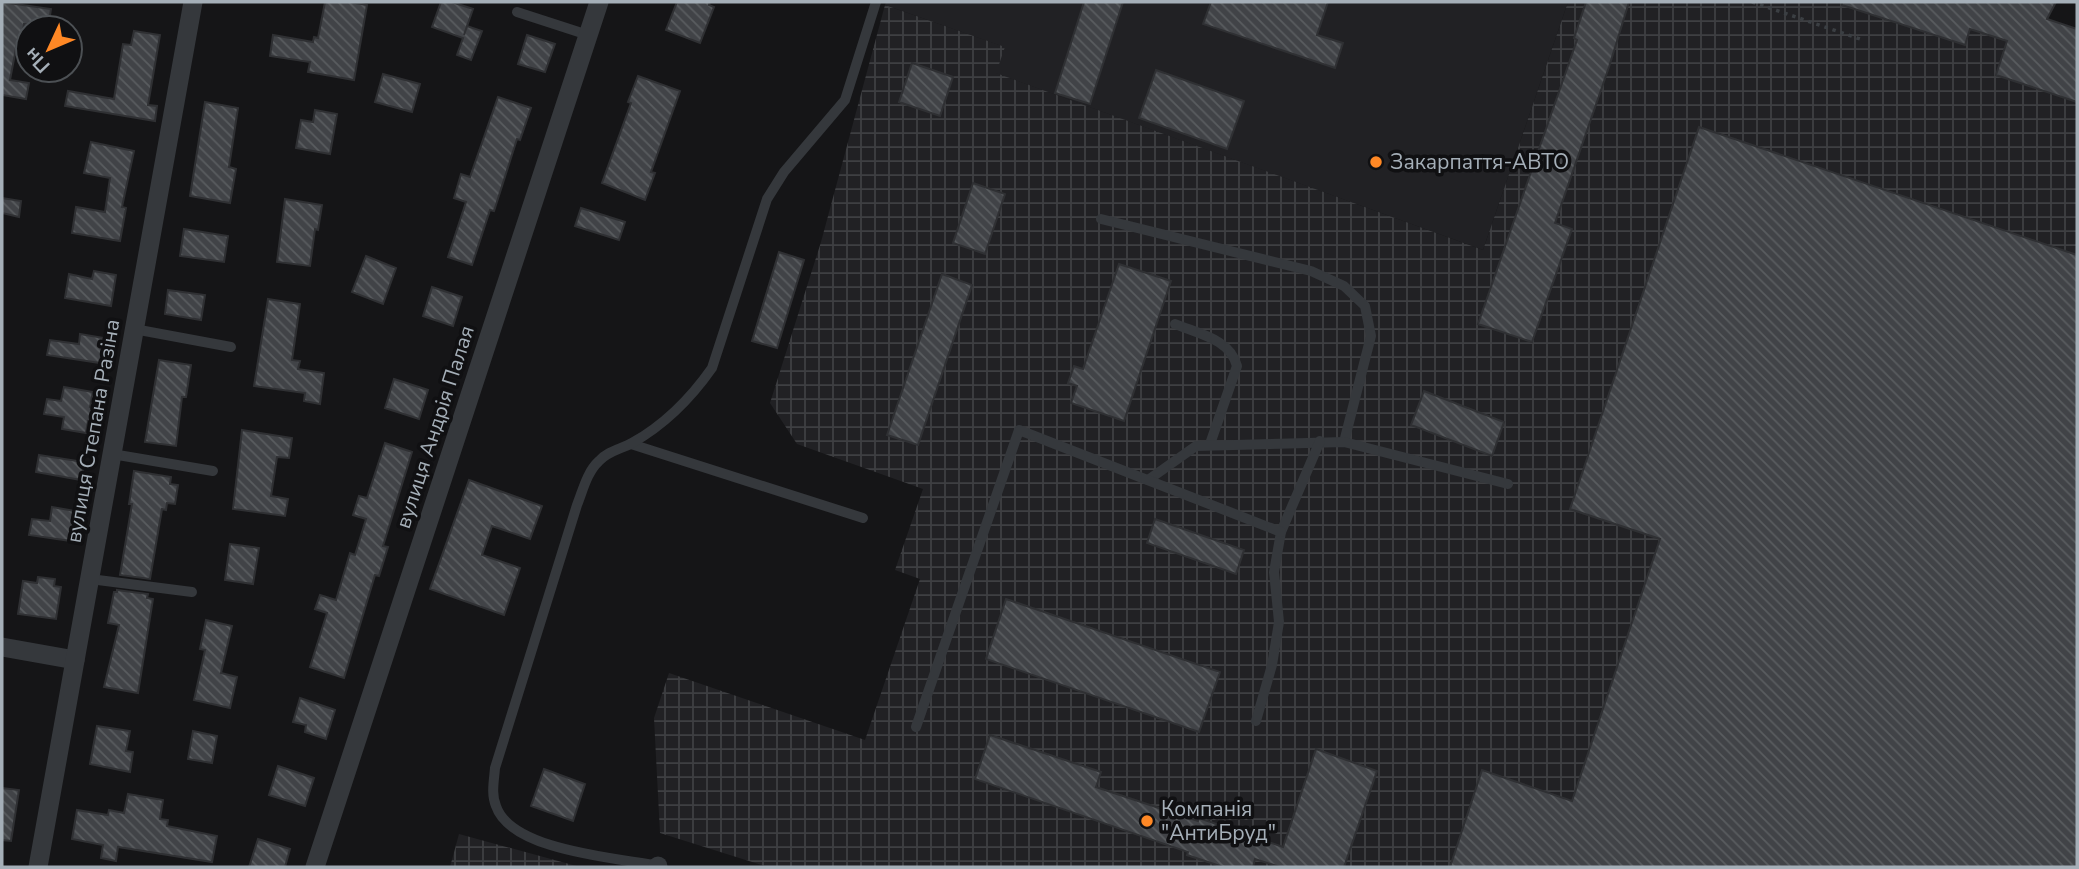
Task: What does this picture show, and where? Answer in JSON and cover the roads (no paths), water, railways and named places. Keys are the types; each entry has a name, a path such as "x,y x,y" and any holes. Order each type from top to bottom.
{"street":[{"name":"вулиця Степана Разіна","path":"45,866 75,660 192,2"},
{"name":"вулиця Андрія Палая","path":"315,867 599,2"},
{"path":"2,647 75,660"}],"lane":[{"path":"660,867 552,846 525,837 496,809 493,793 495,768 577,505 591,470 608,453 631,444 661,424 697,389 712,368 767,199 784,172 845,100 876,2"},
{"path":"517,12 588,35"},
{"path":"1101,219 1311,271 1344,286 1365,306 1371,336 1344,442"},
{"path":"1175,324 1225,345 1234,353 1237,366 1210,444"},
{"path":"134,329 231,346"},
{"path":"916,727 1019,430 1281,532"},
{"path":"1256,721 1272,665 1279,622 1273,572 1281,532 1320,441"},
{"path":"1148,480 1196,446 1320,441 1344,442 1508,484"},
{"path":"631,444 863,518"},
{"path":"112,454 213,471"},
{"path":"89,579 192,592"}],"place":[{"name":"Закарпаття-АВТО","path":"1376,162"},
{"name":"Компанія \"АнтиБруд\"","path":"1147,821"}]}
